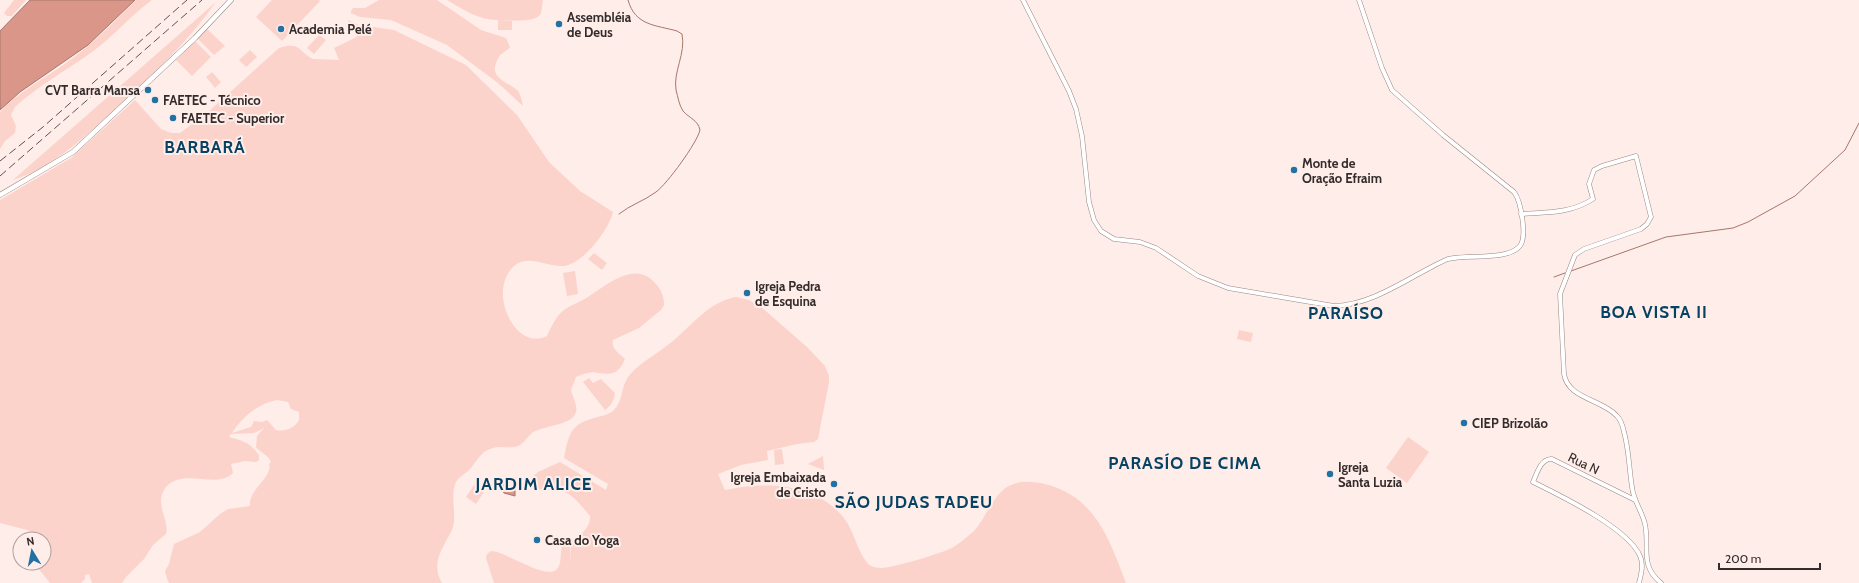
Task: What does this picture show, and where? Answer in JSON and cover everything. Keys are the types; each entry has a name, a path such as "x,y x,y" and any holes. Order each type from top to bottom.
{"main road":[{"path":"0,195 73,152 189,43 231,0"}],"street":[{"path":"1023,0 1069,91 1076,109 1082,136 1089,202 1094,220 1099,228 1110,238 1140,242 1156,248 1188,270 1228,288 1327,305 1348,304 1378,295 1447,260 1513,251 1520,247 1524,238 1518,199 1514,192 1440,132 1392,90 1382,68 1359,0"},
{"path":"1521,214 1566,211 1577,208 1593,199 1589,184 1594,170 1602,166 1636,156 1650,217 1647,224 1640,229 1578,252 1571,262 1560,294 1564,374 1567,383 1571,388 1610,410 1619,417 1626,438 1635,500 1646,526 1647,562 1651,574 1661,583"},
{"name":"Rua N","path":"1635,500 1552,459 1547,459 1543,462 1533,482 1576,503 1613,526 1637,550 1642,565 1639,583"}],"shaded area":[{"path":"14,0 26,0 12,16 7,16 4,13"},
{"path":"30,0 135,0 88,45 20,92 0,110 0,31"},
{"path":"136,0 152,0 100,46 43,85 15,107 11,115 16,126 15,133 5,141 0,149 0,112 23,92 85,49"},
{"name":"Academia Pelé","path":"272,0 320,1 282,41 256,17"},
{"path":"379,0 437,0 481,30 506,38 510,47 500,56 496,64 496,74 518,91 521,96 523,106 498,83 447,45 391,20 360,17 351,13 353,8 365,8"},
{"path":"447,0 543,0 541,13 539,16 530,20 502,20 512,21 512,30 498,30 498,20 491,20 465,11"},
{"path":"216,2 193,32 167,60 89,132 66,152 54,160 27,175 13,180"},
{"path":"348,20 359,25 394,30 466,65 517,115 549,162 580,191 613,212 600,237 578,260 563,266 524,261 513,267 506,278 503,291 504,304 509,317 516,328 525,336 536,339 547,336 556,318 561,312 588,297 612,281 630,274 639,274 647,277 655,283 662,293 664,305 661,310 639,328 613,340 614,348 625,359 617,371 608,374 595,372 576,377 571,390 576,403 576,413 572,418 563,423 535,431 520,445 489,449 482,454 469,470 457,480 453,494 454,524 439,556 438,562 437,569 442,583 169,583 165,571 169,564 174,544 200,532 220,514 228,509 250,506 250,500 267,474 269,464 271,462 268,457 256,447 257,436 264,428 254,433 231,434 229,437 242,441 252,447 259,455 259,460 256,462 245,461 231,464 233,473 226,478 218,480 191,478 182,479 173,481 166,487 162,493 161,505 166,523 166,534 153,545 144,559 122,583 92,583 89,574 85,575 85,579 81,583 50,583 40,571 52,571 52,531 29,531 0,523 0,200 71,158 135,100 161,129 171,133 180,133 207,113 279,48 292,46 296,47 308,57 313,59 339,60 334,48 357,37","holes":["277,400 288,402 291,409 299,412 299,420 289,429 276,430 267,420 262,422 254,421 251,427 232,433 246,416 264,404"]},
{"path":"207,29 225,46 214,55 197,38"},
{"path":"319,35 326,40 314,54 307,48"},
{"path":"195,41 211,57 192,76 176,60"},
{"path":"250,50 257,57 246,67 239,60"},
{"path":"212,72 221,82 215,88 206,77"},
{"path":"594,253 607,263 602,270 588,259"},
{"path":"575,271 578,294 567,296 563,273"},
{"path":"736,297 749,300 761,307 807,347 825,366 829,376 829,382 818,439 814,442 797,444 767,451 768,460 741,465 718,474 725,490 740,487 773,486 805,491 832,506 844,518 864,559 871,566 882,568 917,560 952,548 974,531 993,502 1007,487 1016,483 1026,482 1045,484 1062,490 1077,499 1089,509 1106,536 1126,583 494,583 486,558 487,554 491,551 497,552 535,569 552,572 559,567 562,545 570,541 571,565 571,541 578,537 587,527 590,516 571,495 565,492 531,489 531,478 538,472 560,462 606,490 608,484 564,458 567,443 572,432 579,424 612,412 619,402 628,377 636,368 672,341 706,311 725,300"},
{"path":"1239,330 1253,333 1251,342 1237,339"},
{"path":"589,378 593,383 601,379 615,393 612,403 605,410 583,382"},
{"path":"1408,437 1429,452 1407,483 1386,468"},
{"path":"782,449 784,464 775,465 774,450"},
{"path":"823,456 824,470 808,464"},
{"path":"503,484 515,490 515,496 504,493 501,489"},
{"path":"474,485 484,492 476,504 466,497"}],"waterway":[{"path":"619,214 661,188 688,153 700,130 695,121 683,111 676,90 676,76 683,41 682,34 677,31 641,20 631,9 628,0"},
{"path":"1571,271 1666,237 1733,228 1748,222 1795,196 1845,150 1859,123"},
{"path":"1554,277 1565,273"}],"railway":[{"path":"0,161 43,127 187,0"},
{"path":"0,176 202,0"}],"place":[{"name":"Assembléia de Deus","path":"559,24"},
{"name":"Academia Pelé","path":"281,29"},
{"name":"CVT Barra Mansa","path":"148,90"},
{"name":"FAETEC - Técnico","path":"155,100"},
{"name":"FAETEC - Superior","path":"173,118"},
{"name":"Monte de Oração Efraim","path":"1294,170"},
{"name":"Igreja Pedra de Esquina","path":"747,293"},
{"name":"CIEP Brizolão","path":"1464,423"},
{"name":"Igreja Santa Luzia","path":"1330,474"},
{"name":"Igreja Embaixada de Cristo","path":"834,484"},
{"name":"Casa do Yoga","path":"537,540"}],"district":[{"name":"BARBARÁ","path":"205,147"},
{"name":"BOA VISTA II","path":"1654,312"},
{"name":"PARAÍSO","path":"1346,313"},
{"name":"PARASÍO DE CIMA","path":"1185,463"},
{"name":"JARDIM ALICE","path":"534,484"},
{"name":"SÃO JUDAS TADEU","path":"914,502"}]}
